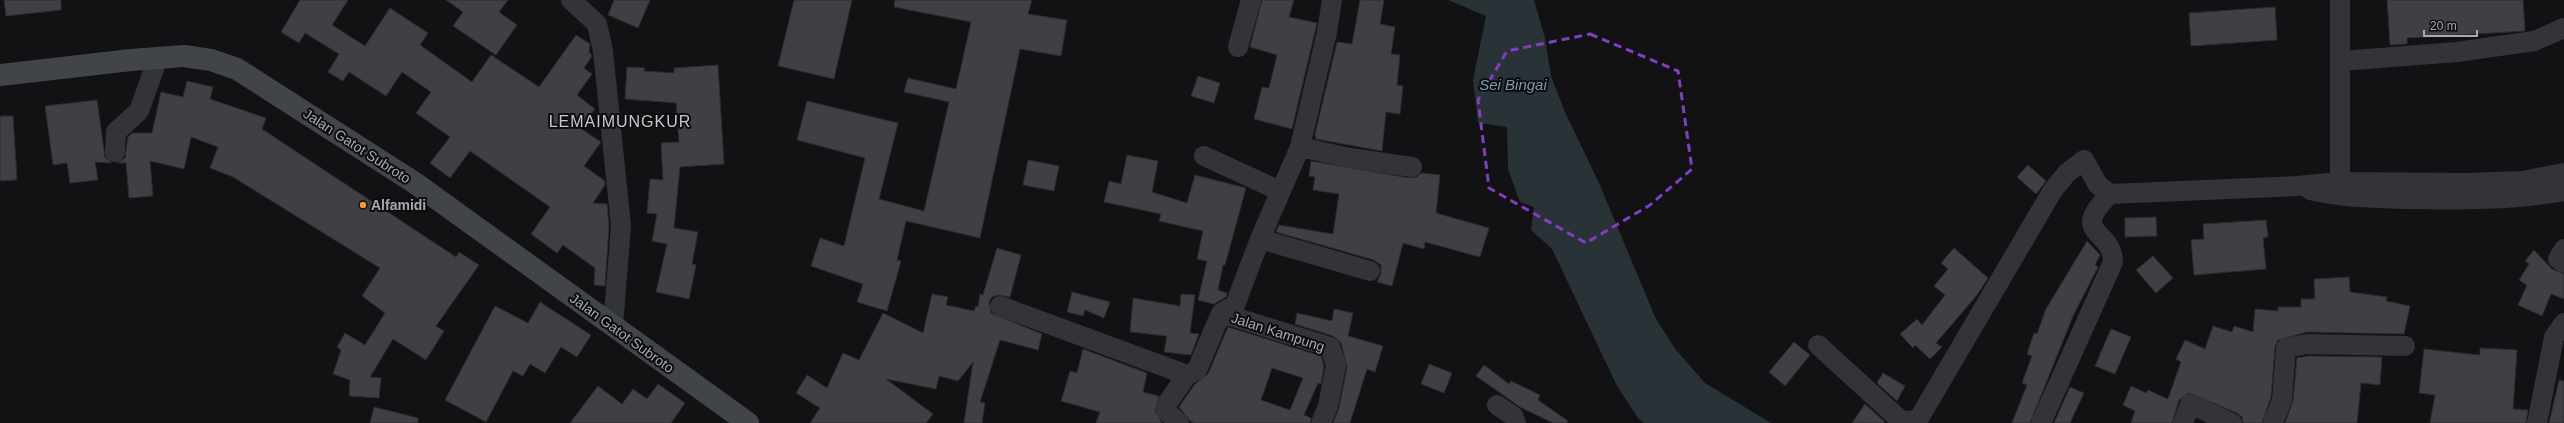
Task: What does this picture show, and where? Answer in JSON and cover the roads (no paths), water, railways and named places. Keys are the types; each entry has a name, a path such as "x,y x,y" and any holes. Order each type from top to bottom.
{"main road":[{"name":"Jalan Gatot Subroto","path":"0,75 184,56 210,60 237,69 415,183 748,423"}],"street":[{"path":"571,0 597,24 603,51 621,226 613,326"},
{"path":"1238,46 1251,0"},
{"path":"1179,423 1165,408 1187,374 1197,370 1221,313 1235,305 1260,239 1300,147 1327,32 1332,0"},
{"path":"2340,0 2340,189"},
{"path":"2341,61 2457,52 2534,41 2564,28"},
{"path":"115,152 116,132 139,111 158,58"},
{"path":"1300,147 1350,158 1412,167"},
{"path":"1204,156 1280,191"},
{"path":"1818,345 1898,418 1904,422 1927,420 2053,190 2067,173 2084,160 2098,185 2110,194 2296,186 2466,200 2524,198 2564,191"},
{"path":"2340,189 2522,181 2564,173"},
{"path":"2041,423 2113,262 2110,248 2092,227 2093,213 2110,194"},
{"path":"1260,239 1370,271"},
{"path":"2564,250 2558,259 2564,263"},
{"path":"1000,306 1187,374"},
{"name":"Jalan Kampung","path":"1221,313 1330,347 1336,365 1328,406 1321,423"},
{"path":"2537,423 2554,337 2564,322"},
{"path":"2273,423 2282,400 2286,348 2307,344 2405,346"},
{"path":"2183,423 2190,404 2232,423"},
{"path":"1496,405 1513,416 1516,423"}],"water":[{"name":"Sei Bingai","path":"1448,0 1534,0 1545,38 1551,76 1565,112 1599,183 1656,319 1676,350 1705,383 1771,423 1644,423 1638,418 1617,386 1552,249 1531,230 1534,207 1520,202 1508,169 1507,127 1478,123 1473,80 1486,16"}],"place":[{"name":"Alfamidi","path":"363,205"}],"district":[{"name":"LEMAIMUNGKUR","path":"620,121"}]}
